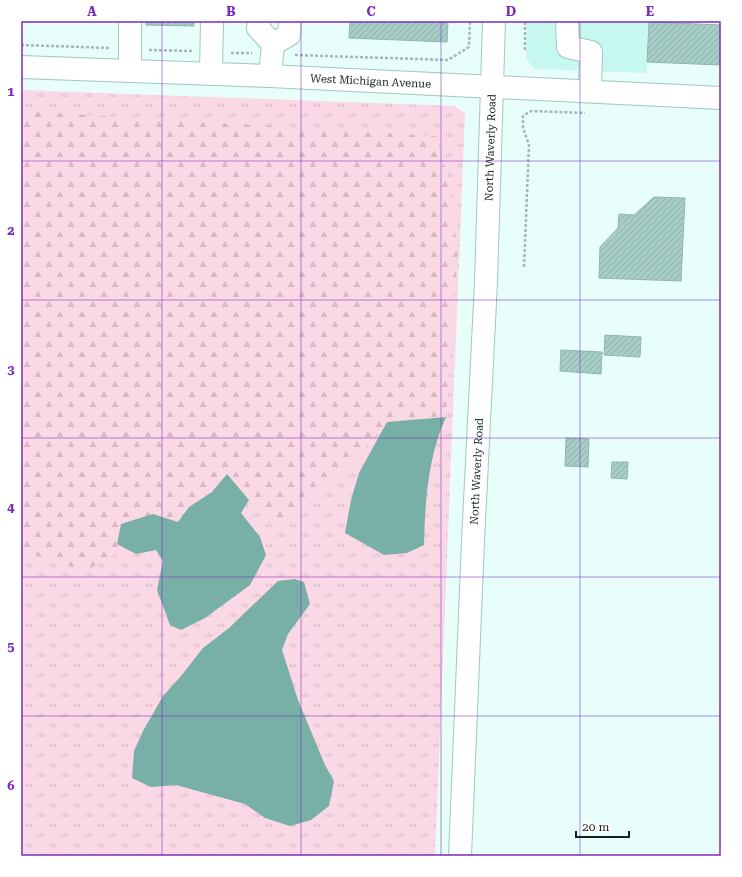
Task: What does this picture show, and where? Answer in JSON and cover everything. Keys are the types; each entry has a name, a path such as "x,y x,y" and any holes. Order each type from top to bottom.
{"main road":[{"path":"130,21 130,70"},
{"path":"211,73 212,21"},
{"path":"258,21 258,28 273,44 270,76"},
{"path":"273,44 289,35 290,21"},
{"name":"North Waverly Road","path":"460,856 473,541 486,282 494,21"},
{"path":"567,21 568,47 591,52 590,91"},
{"name":"West Michigan Avenue","path":"21,66 211,73 721,98"}],"path":[{"path":"525,21 525,50"},
{"path":"524,267 529,145 523,128 523,116 530,111 592,113"}],"shaded area":[{"path":"527,21 648,21 647,73 534,69 526,58"}],"green space":[{"path":"21,90 454,106 465,113 435,856 21,856"},
{"path":"21,111 436,136 447,175 458,252 446,417 387,422 340,476 279,533 227,474 152,533 85,571 21,551"}],"water":[{"path":"446,417 431,463 425,512 424,545 407,553 384,555 345,533 351,500 359,473 387,422"},
{"path":"227,474 249,500 241,513 260,537 266,555 250,585 205,618 181,630 170,625 157,590 163,561 156,550 136,554 117,544 121,524 153,514 178,522 189,507 212,492"},
{"path":"295,579 304,582 310,604 288,634 282,650 298,700 325,765 334,781 329,806 311,820 290,826 265,818 245,804 176,785 151,787 132,778 134,751 143,731 163,696 203,648 229,628 278,581"}],"building":[{"path":"146,21 194,21 194,26 146,25"},
{"path":"350,21 448,21 447,42 349,38"},
{"path":"649,22 721,25 721,65 647,62"},
{"path":"654,197 685,198 681,281 599,278 600,247 618,228 619,214 634,215"},
{"path":"605,335 641,337 640,357 604,355"},
{"path":"561,350 602,352 601,374 560,371"},
{"path":"566,438 589,439 588,467 565,466"},
{"path":"612,462 628,462 627,479 611,478"}]}
